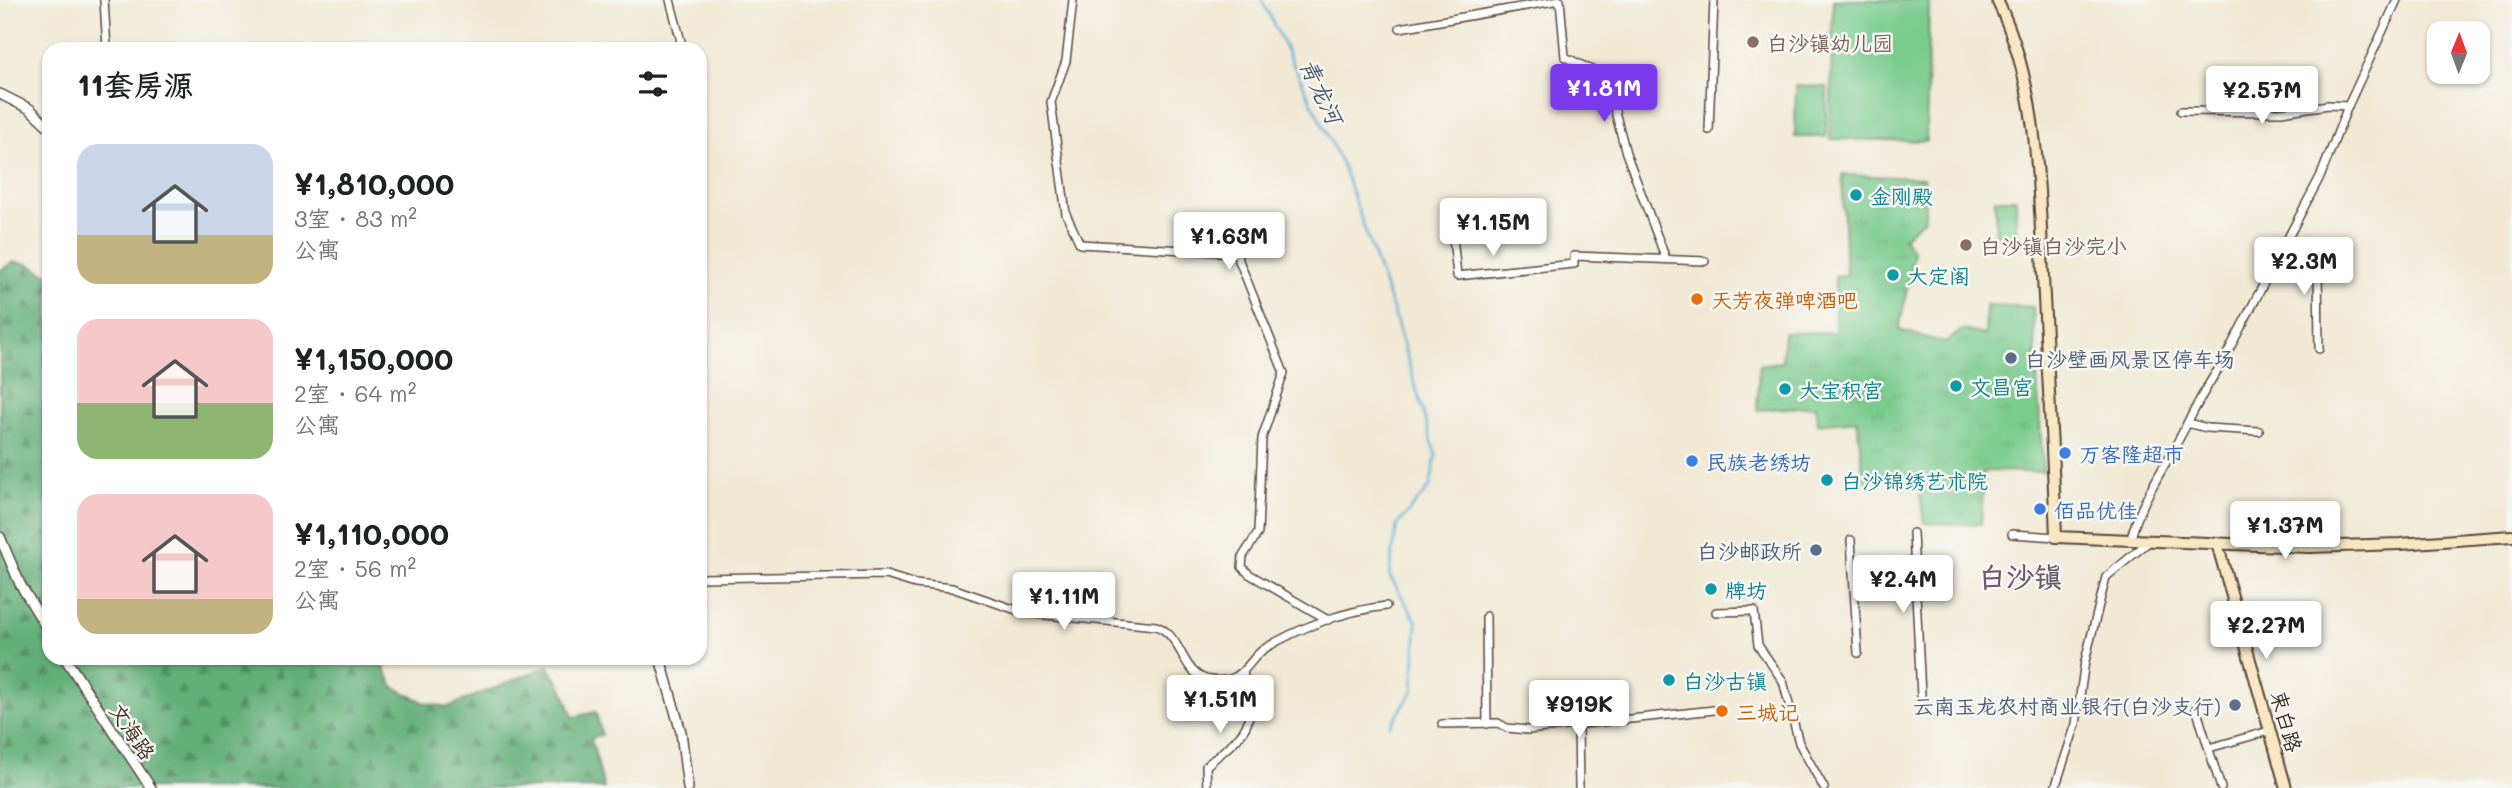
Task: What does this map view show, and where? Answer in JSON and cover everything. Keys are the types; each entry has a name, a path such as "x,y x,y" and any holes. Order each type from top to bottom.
{"main road":[{"path":"1997,0 2018,50 2030,117 2041,242 2056,537 2355,546 2512,536"},
{"name":"束白路","path":"2217,543 2286,788"}],"street":[{"path":"104,0 107,42"},
{"path":"670,0 681,42"},
{"path":"1073,0 1066,61 1051,102 1068,220 1080,244 1236,253 1284,373 1262,438 1258,533 1242,556 1242,567 1249,574 1328,620"},
{"path":"1400,28 1560,0 1565,57 1600,74 1607,81 1626,153 1667,259"},
{"path":"1709,130 1714,0"},
{"path":"2130,538 2136,518 2321,175 2348,106 2397,0"},
{"path":"0,94 30,109 42,120"},
{"path":"2181,111 2281,112 2328,105 2348,106"},
{"path":"1451,218 1457,275 1574,264 1574,256 1705,261"},
{"path":"2274,260 2318,267 2319,349"},
{"path":"2188,423 2207,428 2259,431"},
{"path":"1913,533 1922,695"},
{"path":"2012,534 2056,537"},
{"path":"0,537 20,584 42,620"},
{"path":"2055,788 2076,724 2085,661 2106,577 2151,539"},
{"path":"1851,540 1858,653"},
{"path":"707,578 886,575 915,584 952,588 1025,612 1156,626 1174,637 1199,676 1222,680 1243,672 1261,651 1293,632 1328,620 1386,606"},
{"path":"1716,612 1754,611 1758,645 1788,690 1799,743 1824,788"},
{"path":"1486,616 1487,724"},
{"name":"文海路","path":"70,665 151,788"},
{"path":"662,665 681,732 688,788"},
{"path":"1207,788 1206,766 1245,732 1250,723 1243,672"},
{"path":"2196,708 2221,788"},
{"path":"1442,724 1487,724 1517,730 1578,726 1630,720 1641,716 1714,710"},
{"path":"1578,726 1579,788"},
{"path":"2208,748 2269,730"}],"green space":[{"path":"1833,0 1929,0 1926,141 1830,139"},
{"path":"1796,86 1827,87 1826,137 1795,137"},
{"path":"1842,175 1924,178 1925,218 1903,238 1914,252 1899,330 1945,343 1962,330 1985,335 1986,305 2033,307 2043,472 1984,471 1981,524 1924,523 1918,476 1864,481 1857,420 1817,424 1816,406 1757,410 1759,365 1782,362 1784,333 1835,332 1835,276 1846,275"},
{"path":"1995,199 2016,199 2016,236 1996,236"},
{"path":"14,262 28,264 42,271 42,665 383,665 394,687 425,703 448,707 548,666 562,687 573,717 596,712 602,735 591,738 604,788 0,788 0,270"}],"waterway":[{"name":"青龙河","path":"1262,0 1343,167 1394,313 1436,456 1430,487 1397,525 1389,575 1417,622 1413,691 1390,726"}],"place":[{"name":"白沙镇幼儿园","path":"1753,42"},
{"name":"金刚殿","path":"1856,195"},
{"name":"白沙镇白沙完小","path":"1966,245"},
{"name":"大定阁","path":"1893,275"},
{"name":"天芳夜弹啤酒吧","path":"1697,299"},
{"name":"白沙壁画风景区停车场","path":"2011,358"},
{"name":"文昌宫","path":"1956,386"},
{"name":"大宝积宫","path":"1785,389"},
{"name":"万客隆超市","path":"2065,453"},
{"name":"民族老绣坊","path":"1692,461"},
{"name":"白沙锦绣艺术院","path":"1827,480"},
{"name":"佰品优佳","path":"2040,509"},
{"name":"白沙邮政所","path":"1816,550"},
{"name":"牌坊","path":"1711,589"},
{"name":"白沙古镇","path":"1669,680"},
{"name":"云南玉龙农村商业银行(白沙支行)","path":"2235,705"},
{"name":"三城记","path":"1722,711"}],"district":[{"name":"白沙镇","path":"2020,576"}]}
